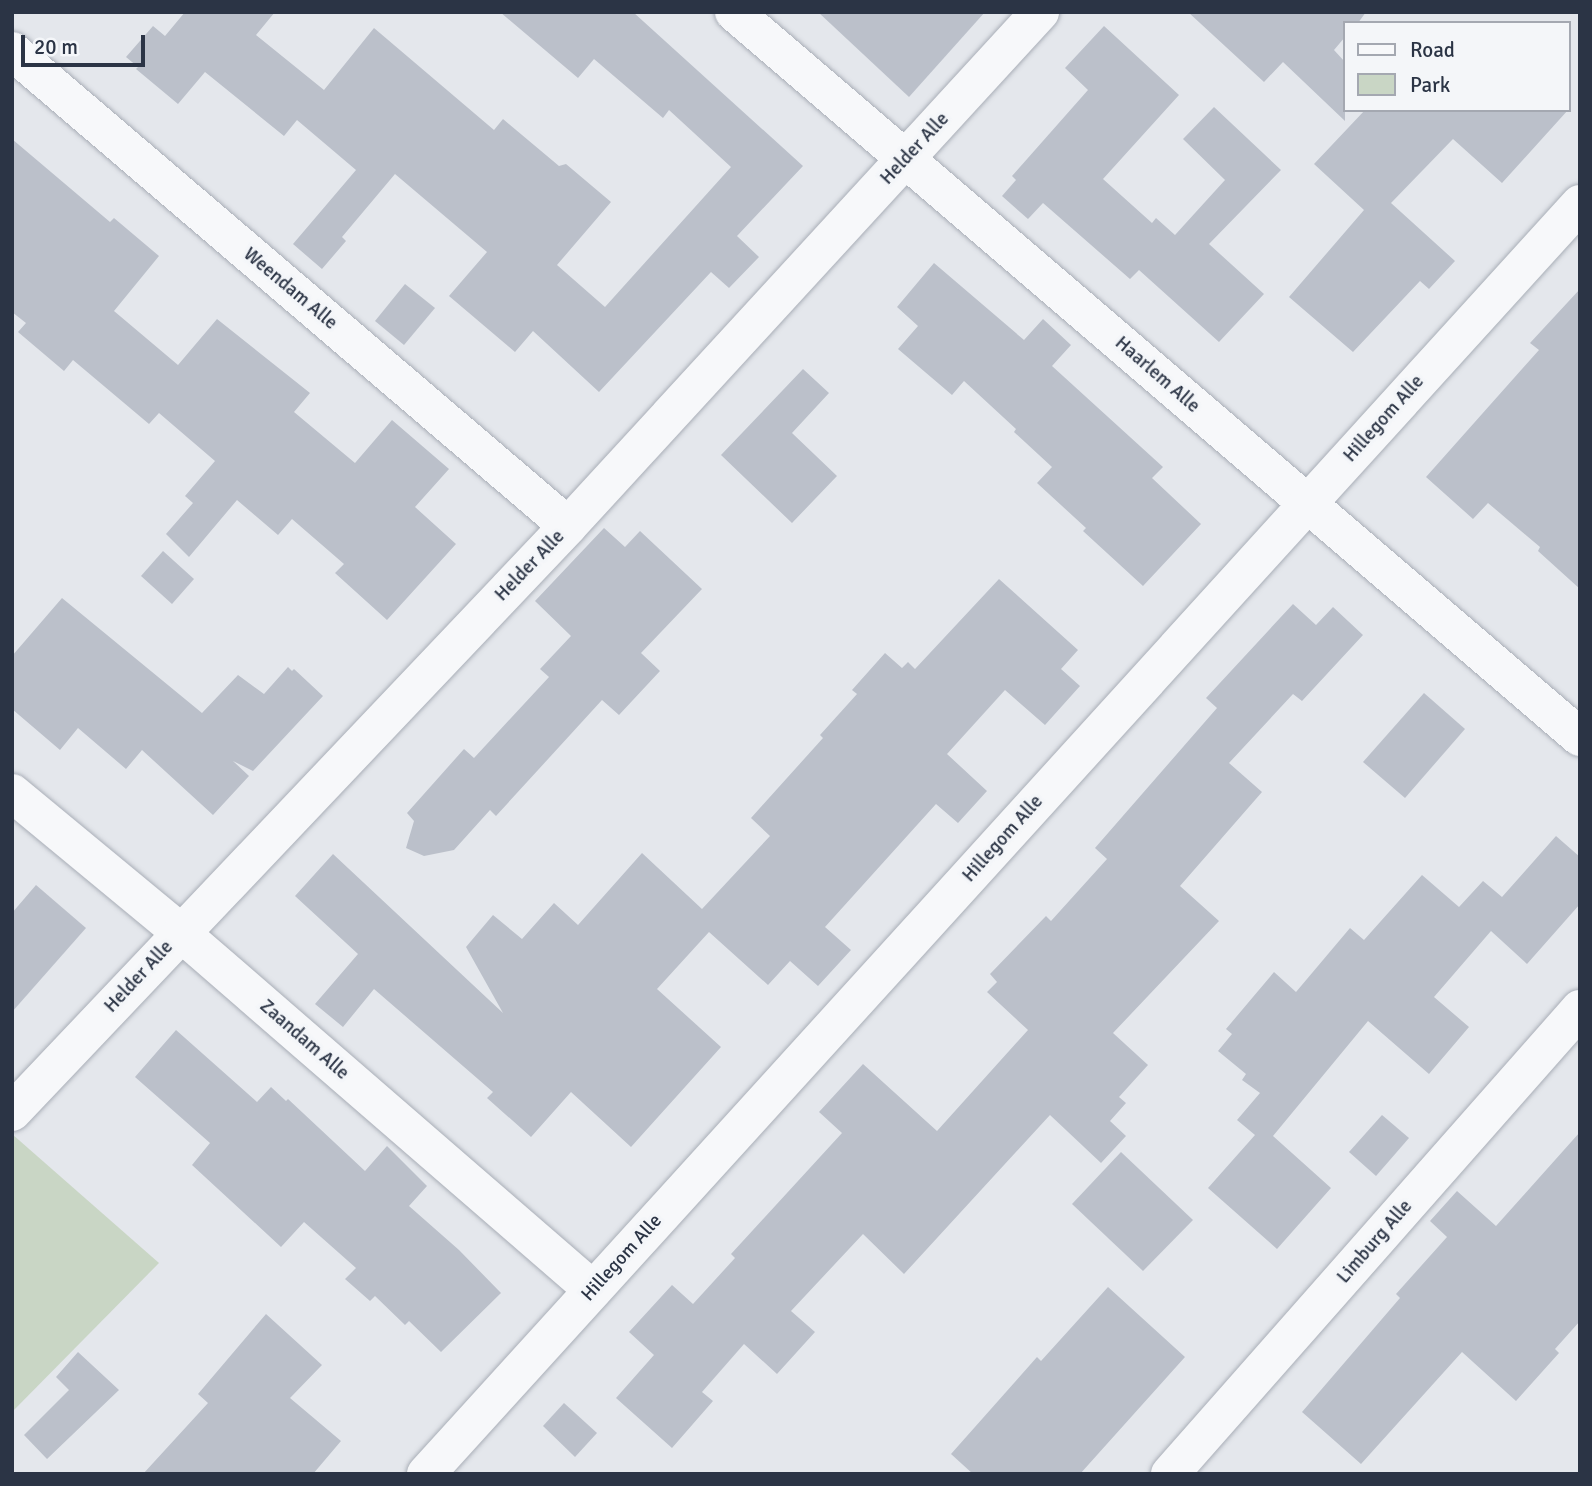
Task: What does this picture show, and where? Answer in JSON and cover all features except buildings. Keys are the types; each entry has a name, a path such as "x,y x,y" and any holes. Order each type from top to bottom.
{"street":[{"name":"Haarlem Alle","path":"734,12 1580,737"},
{"name":"Helder Alle","path":"12,1112 568,526 1040,12"},
{"name":"Weendam Alle","path":"12,51 568,526"},
{"name":"Hillegom Alle","path":"426,1474 1580,204"},
{"name":"Zaandam Alle","path":"12,793 181,933 593,1290"},
{"name":"Limburg Alle","path":"1170,1474 1580,1009"}],"green space":[{"path":"12,1134 159,1263 12,1412"}]}
